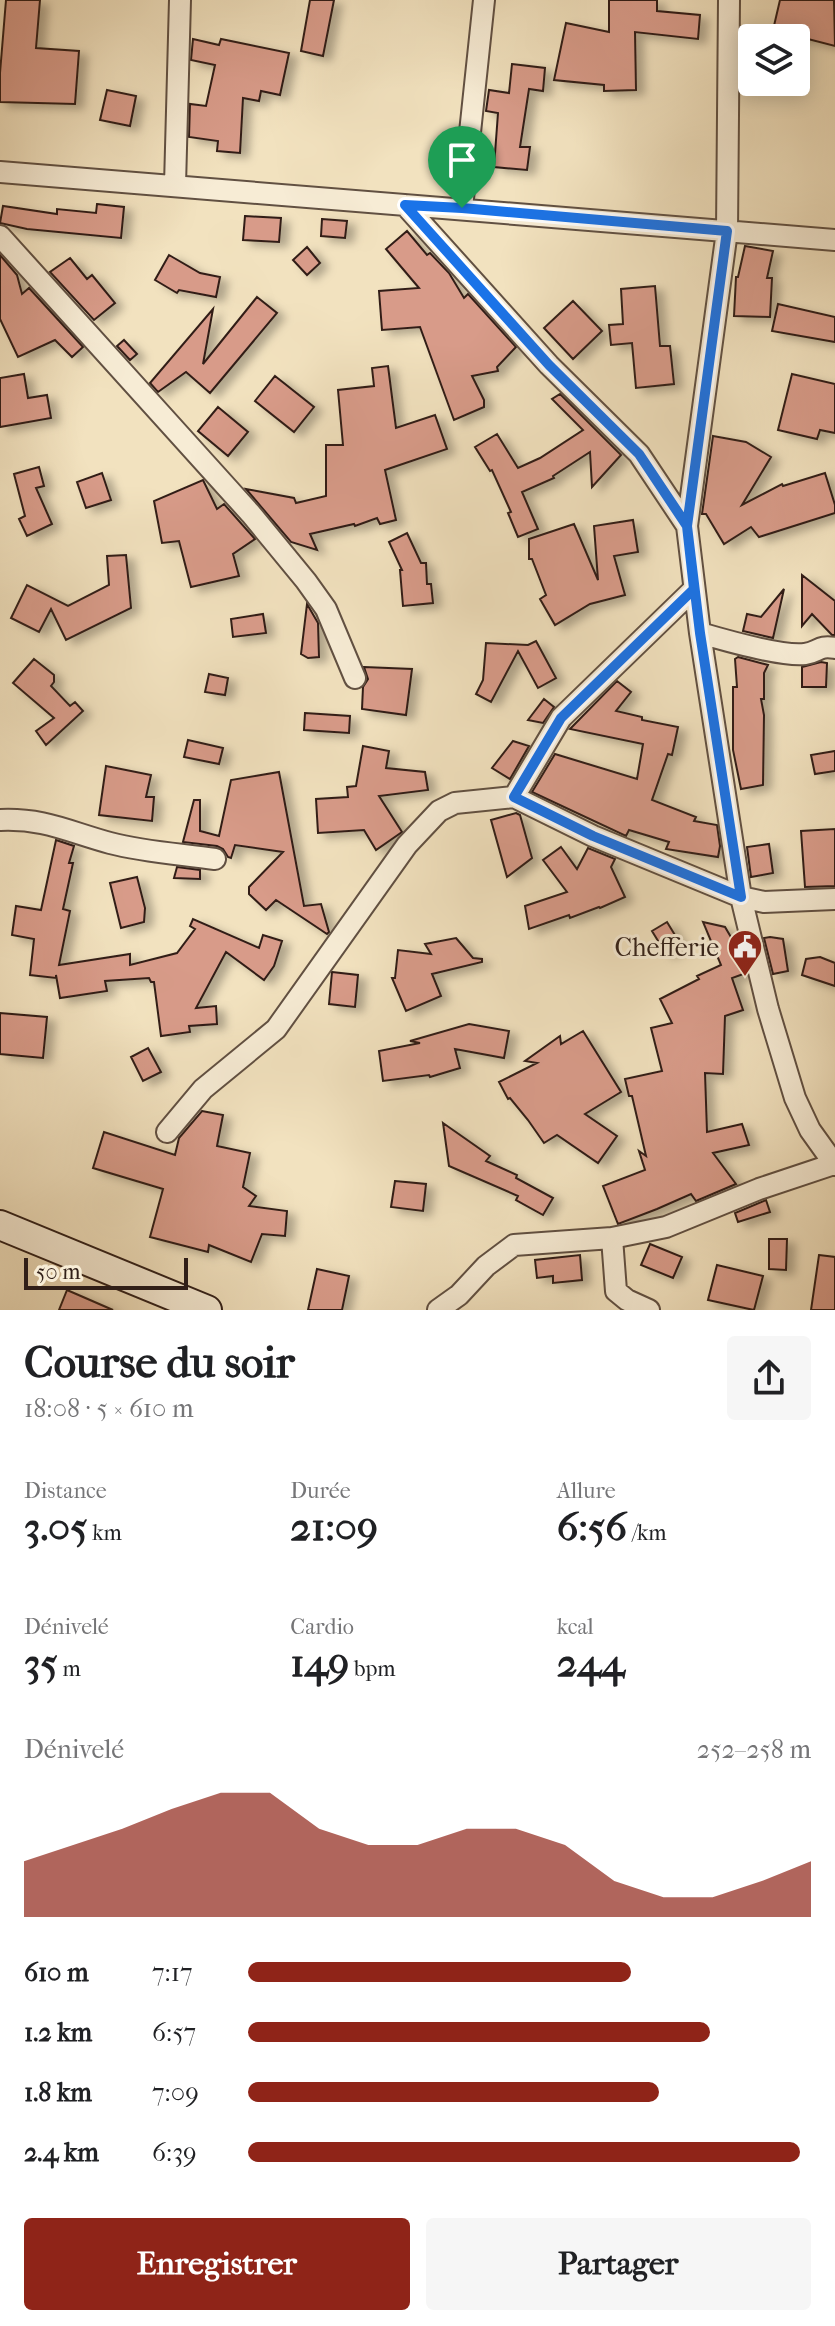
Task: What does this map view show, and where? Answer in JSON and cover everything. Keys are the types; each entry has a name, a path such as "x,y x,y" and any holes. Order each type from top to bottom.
{"street":[{"path":"175,185 180,0"},
{"path":"462,208 484,0"},
{"path":"438,1310 514,1245 612,1238 666,1227 759,1189 835,1164 810,1130 795,1098 768,1009 741,897 700,633 687,526 727,231 729,0"},
{"path":"0,172 835,240"},
{"path":"405,205 549,365 639,454 687,526"},
{"path":"0,236 251,514 306,581 326,609 355,678"},
{"path":"514,797 561,718 694,589"},
{"path":"700,633 733,643 786,652 806,654 824,646 835,648"},
{"path":"167,1132 203,1089 276,1029 407,845 439,811 455,803 514,797 593,836 741,897 764,902 835,899"},
{"path":"0,820 20,819 63,827 109,843 215,859"},
{"path":"0,1225 207,1310"},
{"path":"612,1238 616,1291 649,1310"}],"building":[{"path":"6,0 40,0 36,48 79,51 75,104 0,102"},
{"path":"310,0 334,0 323,56 301,51"},
{"path":"609,0 657,0 657,11 700,15 698,39 635,32 636,90 604,91 604,85 554,80 566,23 609,32"},
{"path":"780,0 834,0 835,46 810,40 810,24 774,24"},
{"path":"193,39 219,45 221,39 289,53 280,95 261,91 259,101 243,98 240,153 217,151 218,141 189,137 190,104 206,106 215,65 191,60"},
{"path":"512,64 545,68 543,91 529,89 520,147 530,147 527,170 494,167 498,113 486,111 489,90 509,93"},
{"path":"107,90 136,96 130,126 100,120"},
{"path":"97,204 124,207 121,238 27,229 0,223 3,206 57,214 57,209 96,213"},
{"path":"245,216 281,218 279,242 243,240"},
{"path":"322,219 347,221 345,238 321,236"},
{"path":"407,231 427,255 430,253 449,273 464,298 468,294 516,347 497,367 498,371 472,376 484,400 484,407 454,420 420,327 382,330 379,291 419,288 386,249"},
{"path":"745,246 773,251 767,278 772,278 770,317 734,316 736,277"},
{"path":"307,247 320,263 307,275 293,260"},
{"path":"0,255 17,275 22,294 29,288 83,347 72,357 55,340 18,357 0,319"},
{"path":"169,255 200,273 220,277 216,297 179,290 177,293 155,280"},
{"path":"70,258 87,279 92,275 115,303 94,320 50,272"},
{"path":"655,286 660,346 670,346 674,384 636,388 632,343 611,345 609,325 623,324 621,289"},
{"path":"257,297 277,313 210,393 186,372 158,392 150,383 213,309 203,364"},
{"path":"573,301 602,331 573,359 544,328"},
{"path":"778,304 835,317 835,342 772,331"},
{"path":"124,340 137,354 130,360 117,346"},
{"path":"388,366 396,428 435,415 447,449 385,470 396,520 380,524 377,518 355,526 310,534 317,550 291,542 246,489 294,498 296,503 326,496 326,445 343,445 338,390 374,386 372,368"},
{"path":"24,374 28,398 47,395 51,418 0,427 0,378"},
{"path":"792,374 835,384 835,433 820,430 817,439 778,430"},
{"path":"275,376 314,407 294,432 255,401"},
{"path":"560,394 621,455 592,487 590,452 554,478 522,492 538,529 518,537 508,513 511,512 492,470 475,447 497,434 518,468 540,458 583,430 552,399"},
{"path":"218,407 248,432 228,456 198,431"},
{"path":"713,436 746,442 771,457 742,505 782,484 825,473 835,513 759,537 751,527 724,544 706,514 702,514"},
{"path":"39,467 44,486 36,488 52,524 27,536 19,519 25,516 14,474"},
{"path":"102,473 111,500 86,508 77,482"},
{"path":"203,480 217,509 224,504 255,539 233,554 239,576 191,587 179,541 162,543 154,501"},
{"path":"633,520 638,552 614,556 625,595 590,604 555,625 540,599 546,595 532,559 529,559 529,539 574,524 598,580 594,526"},
{"path":"407,533 421,563 426,563 427,584 431,584 433,603 403,606 402,570 389,542"},
{"path":"126,555 131,608 66,640 51,609 39,632 11,618 27,585 68,606 109,585 107,556"},
{"path":"802,575 835,601 835,635 812,614 802,626"},
{"path":"784,589 773,638 743,631 747,614 761,617"},
{"path":"307,604 318,623 319,657 308,658 301,654"},
{"path":"263,614 266,633 233,637 231,619"},
{"path":"536,641 556,678 538,688 518,651 491,702 476,694 483,680 486,643 528,645"},
{"path":"738,657 768,665 764,673 764,699 761,699 764,715 763,785 741,789 733,750 733,687 737,687 735,659"},
{"path":"34,659 54,675 51,686 70,706 75,702 83,711 46,745 36,731 54,718 13,683"},
{"path":"827,663 826,687 802,687 802,667"},
{"path":"364,667 412,669 406,715 362,709 363,687 368,679"},
{"path":"209,674 228,678 225,695 205,692"},
{"path":"617,681 631,692 616,711 678,727 672,755 668,754 652,800 696,817 694,821 717,825 718,857 666,849 669,842 629,830 626,836 532,792 555,754 637,779 643,744 570,729"},
{"path":"544,699 554,707 543,723 528,720"},
{"path":"305,713 350,716 349,733 304,730"},
{"path":"188,740 223,748 219,764 184,757"},
{"path":"513,741 529,746 510,779 492,768"},
{"path":"363,746 389,751 386,768 425,772 428,790 379,796 402,832 376,850 364,830 318,833 316,799 348,797 347,787 356,786"},
{"path":"835,751 835,771 815,774 811,755"},
{"path":"106,766 151,775 146,797 154,797 152,821 99,815"},
{"path":"279,772 304,906 321,904 327,934 276,900 266,910 249,894 249,887 283,852 235,845 231,858 217,846 183,842 194,800 200,800 200,831 219,836 231,780"},
{"path":"516,813 520,815 532,858 507,877 491,820"},
{"path":"835,829 835,886 805,887 801,831"},
{"path":"56,840 74,846 63,909 70,911 59,965 130,954 130,965 177,953 195,929 190,926 193,919 259,948 263,935 282,941 274,966 264,980 226,952 196,1008 216,1006 217,1024 189,1026 190,1032 161,1036 154,982 149,978 105,981 107,991 60,998 56,975 56,978 30,975 34,939 12,935 16,906 41,910"},
{"path":"769,844 773,873 751,877 747,847"},
{"path":"561,847 577,869 588,848 615,859 611,867 625,897 570,918 569,915 529,929 525,906 567,892 543,860"},
{"path":"177,867 200,870 200,879 174,878"},
{"path":"137,877 145,908 144,922 121,928 110,883"},
{"path":"667,922 681,945 666,954 652,931"},
{"path":"703,922 725,927 735,944 739,944 746,973 732,978 743,1010 725,1016 723,1074 705,1073 707,1132 742,1124 749,1145 713,1153 736,1184 696,1201 691,1194 618,1224 603,1186 645,1170 639,1151 646,1156 625,1079 662,1071 651,1028 672,1023 660,999 721,965"},
{"path":"456,938 473,958 482,959 482,962 432,974 441,996 406,1011 392,978 395,978 398,950 431,954 425,944"},
{"path":"764,938 783,939 788,971 773,974"},
{"path":"820,957 835,963 835,986 802,975 806,959"},
{"path":"332,972 358,975 355,1007 329,1004"},
{"path":"0,1013 47,1017 43,1058 0,1054"},
{"path":"469,1024 509,1031 504,1058 455,1049 460,1068 430,1077 383,1081 379,1051 420,1043 410,1041"},
{"path":"583,1031 621,1092 585,1114 617,1136 598,1163 557,1135 544,1143 508,1099 499,1082 537,1063 525,1061 560,1036 561,1044"},
{"path":"148,1048 161,1072 143,1081 131,1057"},
{"path":"202,1111 223,1115 217,1146 250,1153 243,1187 256,1196 249,1206 287,1211 285,1236 262,1234 251,1262 209,1245 208,1252 150,1237 163,1189 93,1168 104,1132 175,1155 179,1138"},
{"path":"443,1123 490,1156 486,1161 517,1175 516,1178 553,1198 543,1215 516,1200 518,1196 449,1166"},
{"path":"395,1181 426,1184 423,1211 391,1207"},
{"path":"766,1200 770,1212 738,1222 735,1213"},
{"path":"769,1239 787,1239 786,1270 769,1269"},
{"path":"650,1244 682,1257 673,1278 641,1265"},
{"path":"580,1255 582,1280 553,1283 553,1276 537,1278 535,1260"},
{"path":"819,1255 835,1257 835,1310 811,1310"},
{"path":"717,1265 763,1276 754,1310 708,1300"},
{"path":"317,1269 349,1276 342,1310 308,1310"},
{"path":"67,1290 113,1310 59,1310"}],"place":[{"name":"Chefferie","path":"745,978"}],"route":[{"path":"462,208 405,205 549,365 639,454 687,526 694,589 561,718 514,797 593,836 741,897 700,633 687,526 727,231 462,208"}]}
